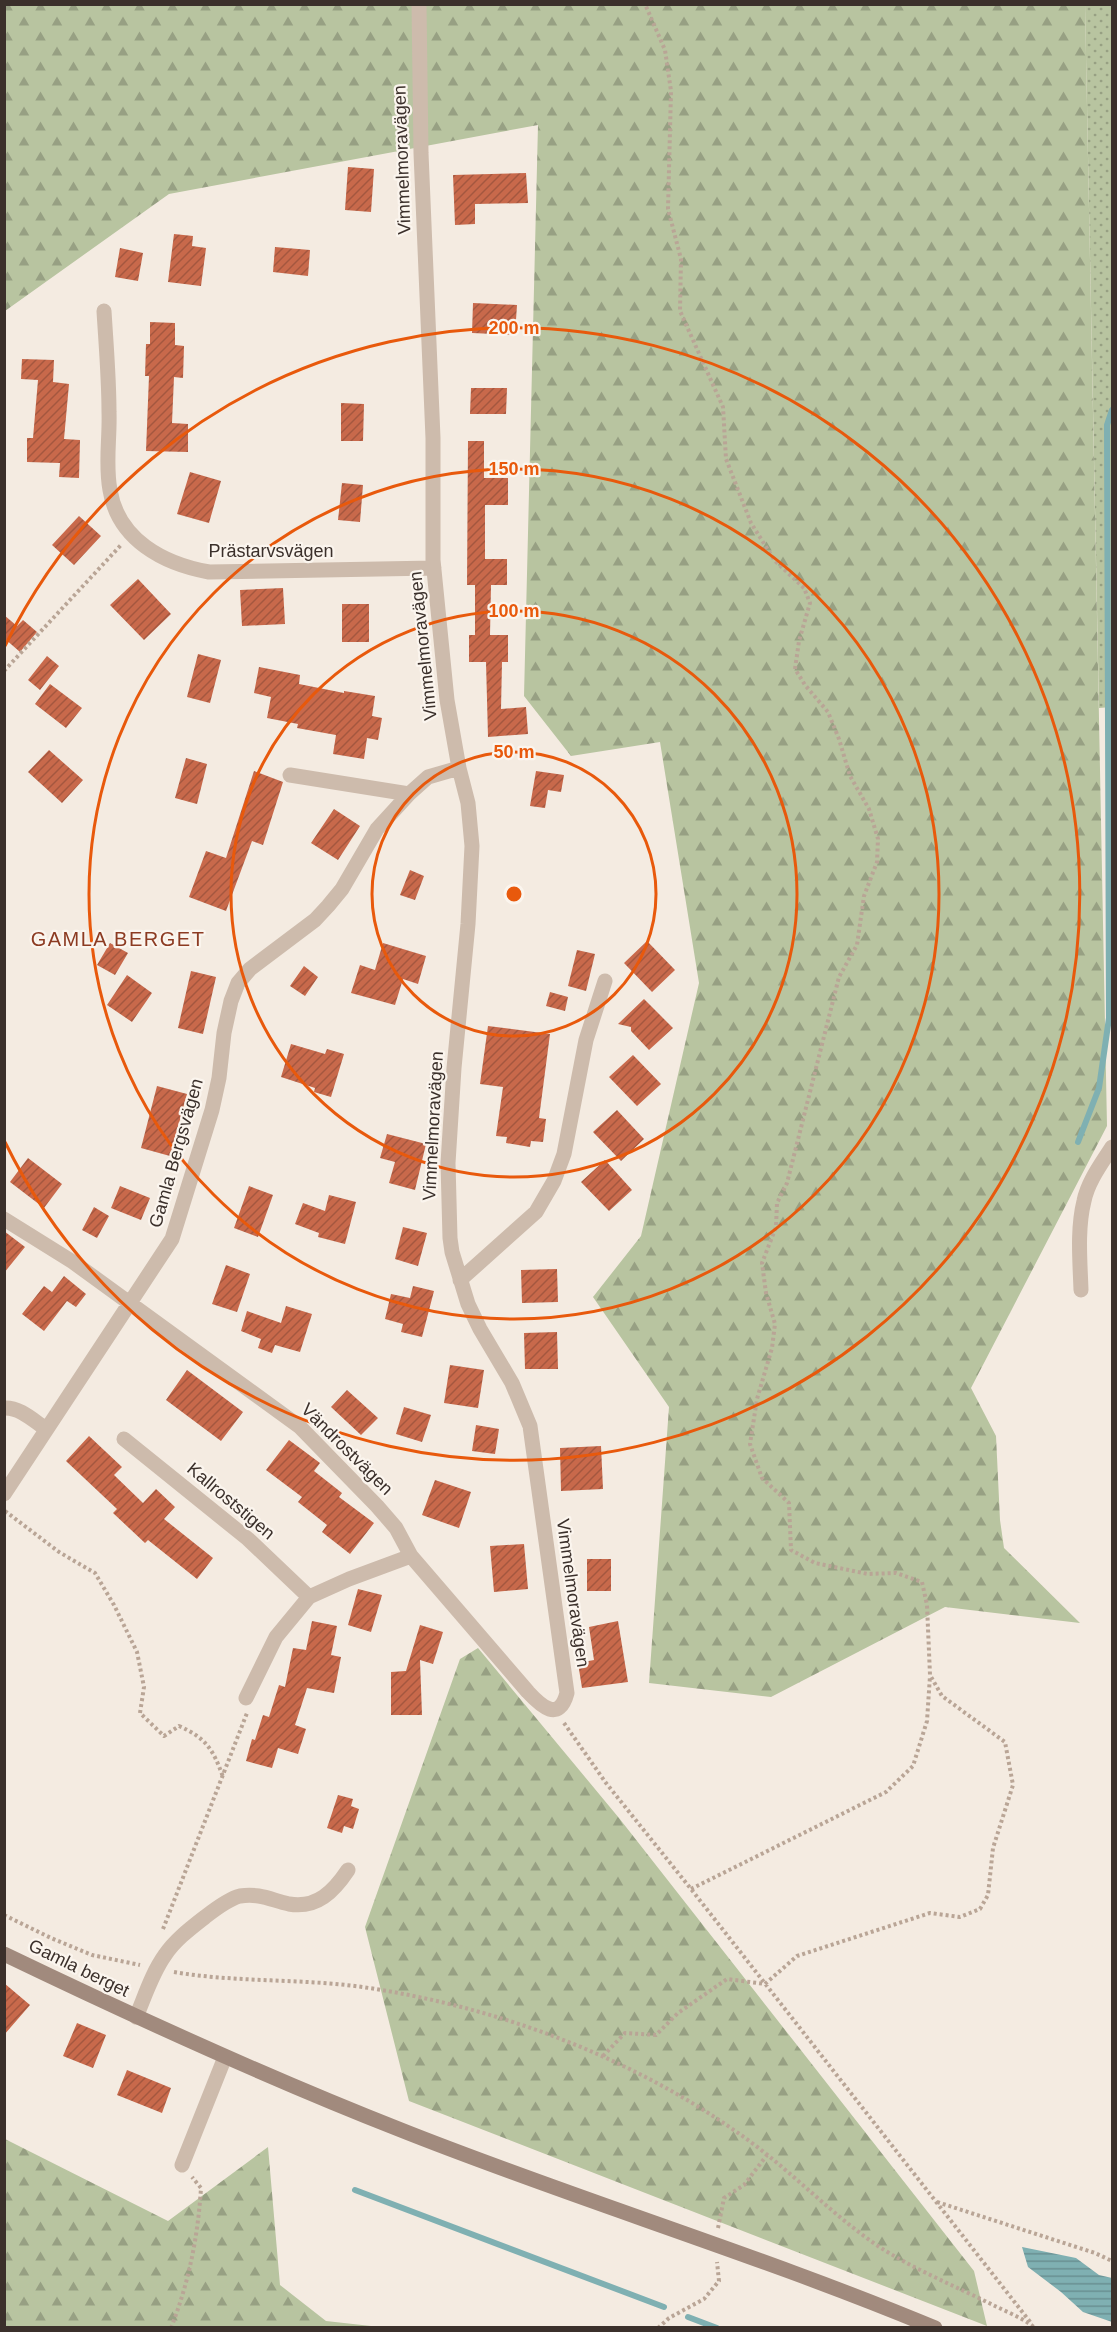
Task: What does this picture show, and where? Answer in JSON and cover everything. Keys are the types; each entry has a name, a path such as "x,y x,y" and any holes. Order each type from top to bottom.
{"main road":[{"name":"Gamla berget","path":"4,1954 225,2057 402,2131 825,2283 935,2328"}],"street":[{"name":"Vimmelmoravägen","path":"419,4 421,153 433,438 434,568 447,699 459,768 468,803 472,846 468,924 454,1068 448,1163 450,1238 460,1280 480,1329 512,1383 530,1426 567,1694 564,1704 558,1709"},
{"name":"Prästarvsvägen","path":"104,311 109,388 108,474 110,492 117,513 140,544 157,556 185,568 208,572 434,568"},
{"name":"Gamla Bergsvägen","path":"4,1494 177,1229 212,1110 219,1078 224,1033 231,1000 238,983 250,969 315,920 328,906 342,889 377,829 409,794 428,777 459,768"},
{"path":"290,776 409,794"},
{"path":"460,1280 536,1212 554,1181 564,1154 586,1040 605,981"},
{"path":"1081,1290 1080,1233 1084,1201 1088,1188 1113,1147"},
{"name":"Vändrostvägen","path":"4,1219 73,1262 300,1427 396,1528 411,1556 534,1699 549,1710 558,1709"},
{"path":"4,1408 25,1414 46,1429"},
{"name":"Kallroststigen","path":"124,1438 248,1539 309,1597"},
{"path":"246,1698 268,1650 309,1597 411,1556"},
{"path":"136,2017 166,1953 182,1935 213,1911 238,1897 265,1895 290,1904 307,1904 323,1899 335,1889 348,1870"},
{"path":"182,2165 225,2057"}],"path":[{"path":"645,4 665,50 670,91 668,209 681,259 680,311 723,407 726,459 752,523 775,561 804,588 810,603 799,641 795,669 805,685 828,712 850,776 869,809 878,839 877,862 864,896 857,945 839,977 787,1183 777,1203 776,1227 762,1263 766,1293 775,1324 772,1348 758,1399 750,1444 762,1478 789,1503 791,1550 815,1563 868,1574 896,1573 922,1582 927,1605 930,1675 927,1721 913,1767 886,1792 691,1888"},
{"path":"4,671 131,533"},
{"path":"4,1510 59,1552 95,1574 114,1605 137,1652 144,1688 140,1713 164,1736 179,1726 198,1734 215,1755 223,1777"},
{"path":"603,2056 626,2033 656,2035 678,2013 727,1979 765,1984 797,1956 930,1913 960,1917 980,1910 988,1895 993,1848 1013,1785 1005,1742 942,1696 930,1675"},
{"path":"558,1709 566,1728 606,1783 1034,2326"},
{"path":"160,1937 242,1727"},
{"path":"4,1915 51,1938 92,1954 141,1966"},
{"path":"170,1971 369,1988 443,2002 524,2025 603,2056 666,2089 724,2124 775,2162 836,2216 880,2247 1034,2326"},
{"path":"171,2328 189,2274 199,2222 201,2188 182,2165"},
{"path":"936,2202 1095,2253 1113,2261"}],"green space":[{"path":"5,5 1085,5 1107,1126 971,1388 996,1436 1000,1520 1004,1548 1080,1623 945,1607 771,1697 649,1683 669,1407 593,1297 641,1236 699,983 660,742 571,756 524,696 538,125 169,194 5,311"},
{"path":"1085,5 1112,5 1112,707 1099,708"},
{"path":"478,1648 619,1818 974,2271 987,2326 409,2101 365,1927 460,1659"},
{"path":"5,2139 168,2221 268,2147 280,2285 326,2321 380,2327 5,2327"}],"water":[{"path":"1022,2247 1076,2258 1099,2275 1112,2278 1112,2322 1083,2312 1028,2267"}],"building":[{"path":"348,167 374,169 371,212 345,210"},
{"path":"526,173 528,203 475,204 475,224 455,225 453,175"},
{"path":"174,234 193,236 192,246 206,248 201,286 168,282"},
{"path":"275,247 310,250 308,276 273,272"},
{"path":"120,248 143,253 138,281 115,277"},
{"path":"473,303 517,305 515,335 472,333"},
{"path":"150,322 175,323 175,345 184,346 183,378 174,377 172,423 188,424 188,452 146,451 149,376 145,376 146,344 150,344"},
{"path":"22,359 54,360 53,382 69,384 64,439 80,440 79,478 59,477 60,463 27,462 27,438 33,438 38,380 21,379"},
{"path":"471,388 507,388 506,414 470,414"},
{"path":"341,403 364,404 363,441 341,441"},
{"path":"468,441 484,441 484,478 508,478 508,505 485,505 485,559 507,559 507,585 491,585 490,635 508,635 508,662 502,662 501,709 526,707 528,734 488,737 486,662 469,662 469,635 475,635 475,585 467,585"},
{"path":"190,472 221,481 209,523 177,514"},
{"path":"342,483 363,485 360,522 338,520"},
{"path":"79,516 101,536 74,565 52,545"},
{"path":"138,579 171,614 144,640 110,605"},
{"path":"283,588 285,624 242,626 240,590"},
{"path":"342,604 369,604 369,642 342,642"},
{"path":"4,615 17,626 23,620 37,632 20,652 4,638"},
{"path":"198,654 221,660 210,703 187,697"},
{"path":"47,656 59,666 40,690 28,680"},
{"path":"259,667 300,675 299,684 344,693 344,691 375,696 372,716 382,718 378,740 367,738 364,759 333,754 336,735 297,728 298,724 267,718 271,697 254,693"},
{"path":"50,684 82,708 66,728 35,704"},
{"path":"49,750 83,780 62,803 28,772"},
{"path":"186,758 207,764 197,804 175,798"},
{"path":"254,771 283,782 263,845 252,841 226,911 189,897 206,851 226,858"},
{"path":"536,771 564,775 561,792 548,790 545,808 530,806"},
{"path":"334,809 360,826 338,860 311,843"},
{"path":"410,870 424,876 415,900 400,895"},
{"path":"647,941 675,970 652,992 624,963"},
{"path":"110,943 128,953 115,975 97,965"},
{"path":"383,943 426,956 418,984 403,979 395,1005 351,993 360,965 375,970"},
{"path":"577,950 595,954 586,991 568,986"},
{"path":"304,966 318,977 305,996 290,986"},
{"path":"191,971 216,977 203,1034 178,1028"},
{"path":"127,975 152,993 132,1022 107,1005"},
{"path":"550,992 568,997 565,1011 546,1006"},
{"path":"644,999 673,1028 649,1050 631,1031 631,1027 618,1024"},
{"path":"488,1026 550,1034 539,1118 546,1119 543,1142 531,1141 530,1147 506,1143 507,1137 496,1136 503,1087 480,1084"},
{"path":"291,1044 325,1054 327,1049 344,1054 331,1097 314,1092 315,1088 281,1077"},
{"path":"633,1055 661,1084 637,1106 609,1077"},
{"path":"157,1086 187,1094 170,1156 141,1148"},
{"path":"617,1110 644,1139 621,1161 593,1132"},
{"path":"387,1134 426,1144 415,1190 389,1183 395,1162 380,1158"},
{"path":"28,1158 62,1184 44,1208 10,1182"},
{"path":"605,1160 632,1190 609,1211 581,1182"},
{"path":"120,1186 150,1198 141,1220 111,1208"},
{"path":"249,1186 273,1195 258,1237 234,1228"},
{"path":"329,1195 356,1202 345,1244 318,1237 319,1233 295,1224 303,1203 325,1211"},
{"path":"94,1207 109,1216 97,1238 82,1230"},
{"path":"403,1227 427,1233 418,1266 395,1259"},
{"path":"4,1231 25,1247 4,1273"},
{"path":"226,1265 250,1274 237,1312 212,1304"},
{"path":"557,1269 558,1302 522,1303 521,1270"},
{"path":"64,1276 86,1294 76,1307 67,1301 44,1331 22,1314 44,1286 52,1292"},
{"path":"413,1286 434,1291 422,1337 401,1332 403,1324 385,1319 391,1294 410,1298"},
{"path":"286,1306 312,1314 300,1352 275,1345 272,1353 258,1348 261,1339 241,1331 247,1311 281,1323"},
{"path":"557,1332 558,1369 525,1369 524,1333"},
{"path":"450,1365 484,1370 478,1408 444,1403"},
{"path":"187,1370 243,1412 221,1441 166,1400"},
{"path":"347,1390 378,1418 361,1435 331,1407"},
{"path":"404,1407 431,1415 422,1442 396,1434"},
{"path":"476,1425 499,1429 495,1454 472,1451"},
{"path":"89,1436 122,1467 114,1475 143,1503 156,1489 175,1507 164,1519 213,1558 197,1579 148,1540 145,1543 113,1513 117,1509 66,1461"},
{"path":"289,1440 320,1463 314,1471 342,1493 339,1497 374,1523 350,1554 322,1532 327,1525 298,1502 302,1497 266,1470"},
{"path":"601,1446 603,1489 561,1491 560,1448"},
{"path":"435,1480 471,1492 459,1528 422,1515"},
{"path":"524,1544 528,1589 494,1592 490,1546"},
{"path":"587,1559 611,1559 611,1591 587,1591"},
{"path":"358,1589 382,1595 371,1632 348,1625"},
{"path":"312,1621 337,1626 331,1655 341,1657 334,1693 307,1688 295,1725 306,1729 298,1754 278,1748 272,1768 246,1761 252,1739 255,1740 263,1715 269,1717 279,1685 285,1687 293,1648 306,1650"},
{"path":"618,1621 628,1682 582,1688 578,1663 594,1660 589,1627"},
{"path":"420,1625 443,1632 433,1664 420,1660 422,1715 391,1715 391,1672 406,1671"},
{"path":"338,1795 353,1799 351,1806 359,1809 353,1829 344,1826 342,1833 327,1828"},
{"path":"4,1983 30,2005 4,2035"},
{"path":"77,2023 106,2035 93,2068 63,2056"},
{"path":"127,2070 171,2088 162,2113 117,2095"}],"waterway":[{"path":"1078,1142 1099,1088 1109,1018 1107,425 1112,410"},
{"path":"355,2190 664,2307"},
{"path":"688,2317 717,2328"}],"district":[{"name":"GAMLA BERGET","path":"118,939"}]}
